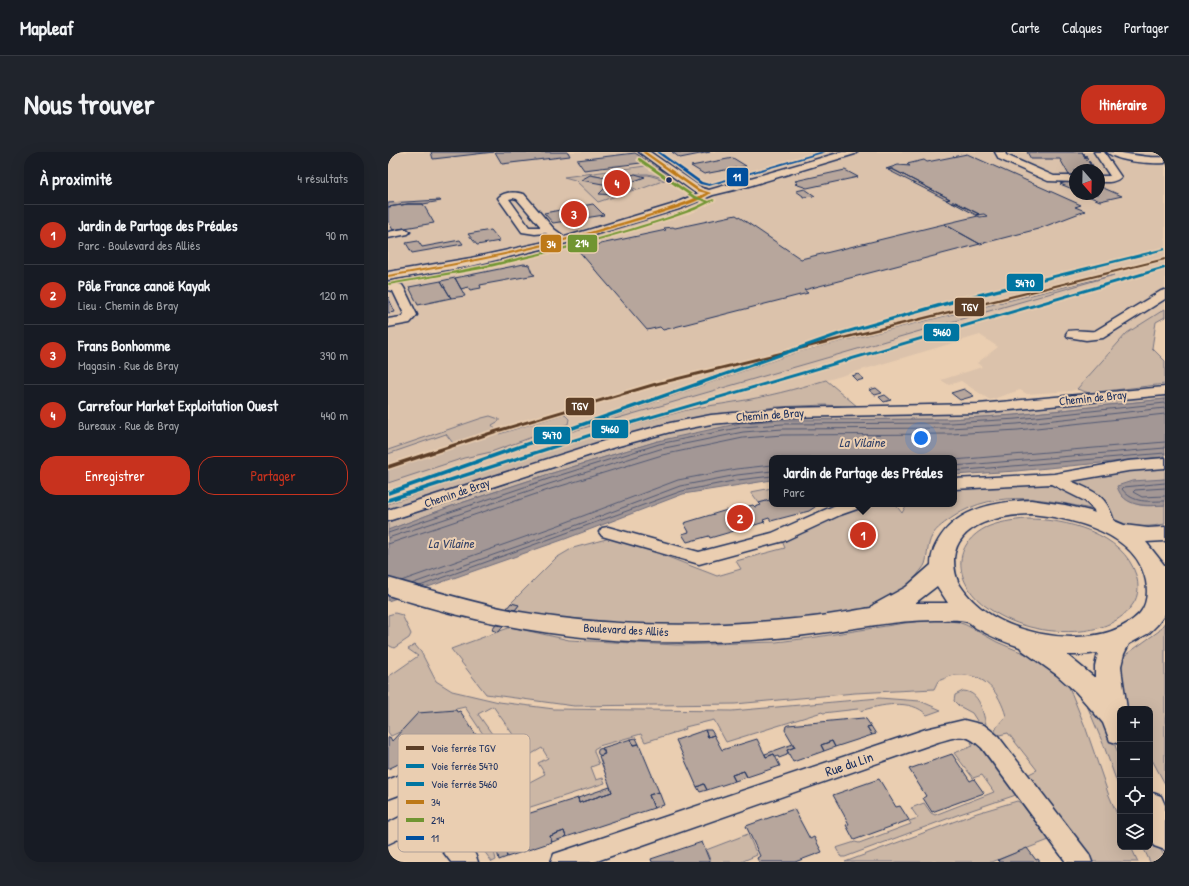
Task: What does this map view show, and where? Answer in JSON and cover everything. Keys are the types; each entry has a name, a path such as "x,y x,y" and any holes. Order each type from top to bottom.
{"main road":[{"path":"1112,528 1160,563 1159,600 1155,609 1141,626 1119,639 1083,646 1063,646 1023,639 996,628 973,614 963,605 952,591 944,577 942,557 950,538 966,523 988,513 1016,508 1046,508 1077,514 1112,528 1148,535 1165,534"},
{"path":"868,617 902,601 926,584 942,567"},
{"name":"Boulevard des Alliés","path":"388,586 458,608 528,622 608,631 702,633 803,627 868,617"},
{"path":"868,617 921,611 973,614"},
{"path":"1023,639 1067,668 1088,687 1117,725"},
{"path":"1117,725 1108,671 1109,658 1119,639"},
{"path":"1153,811 1165,837"}],"street":[{"path":"644,152 698,190 708,193"},
{"path":"388,276 471,262 563,241 675,207 708,193 738,186 852,152"},
{"path":"1000,152 1002,157 1052,179 1069,179"},
{"path":"1099,152 1116,177 1112,179 1105,179"},
{"path":"1112,152 1118,155 1136,158 1165,160"},
{"path":"659,162 676,159"},
{"path":"548,229 563,241"},
{"path":"388,235 404,232"},
{"path":"388,286 398,288 411,315 405,320 388,323"},
{"path":"1073,334 1086,336 1098,335 1165,294"},
{"name":"Chemin de Bray","path":"388,516 515,473 612,443 680,426 731,417 796,412 950,410 1014,406 1165,391"},
{"path":"957,484 1054,479 1128,466 1165,463"},
{"path":"1054,479 1091,497 1102,508 1112,528"},
{"path":"608,532 699,558 778,537 845,507"},
{"name":"Rue du Lin","path":"564,862 934,735 960,728 971,728 981,733 990,742 1080,862"},
{"path":"388,790 398,785"},
{"path":"388,834 398,829"},
{"path":"458,852 466,862"}],"shaded area":[{"path":"388,152 1165,152 1165,309 1127,333 1077,389 1071,391 1027,394 1020,390 990,400 961,381 949,385 941,380 982,367 977,363 998,347 980,335 787,392 735,402 649,426 388,507"},
{"path":"653,165 672,178 668,179 648,174 635,174 617,180 590,175 608,185 600,193 614,195 622,186 634,190 598,202 575,180 564,177"},
{"path":"648,175 665,180 638,190 626,185 644,177 641,176"},
{"path":"1114,275 570,432 797,352"},
{"path":"1165,309 1165,317 1156,322 1152,348 1165,361 1165,384 1089,393 1077,389 1127,333"},
{"path":"826,380 858,407 825,405 775,407 691,419 546,459 388,512 388,504 462,478 574,442 699,407 746,400 792,390"},
{"path":"1165,394 1165,399 1016,415 950,419 783,420 658,441 546,475 452,506 388,530 388,522 608,450 665,433 719,423 747,419 796,416 949,414"},
{"path":"564,414 569,419 568,424 491,452 464,458 388,483 388,470 456,447 446,434 388,454 388,450 490,416 499,419 499,421 492,425 499,434"},
{"path":"1165,466 1165,479 1149,481 1121,495 1137,504 1152,506 1165,505 1165,524 1161,525 1134,526 1116,520 1107,515 1071,482 1076,478"},
{"path":"1047,484 1063,488 1075,494 1099,511 1063,503 1025,499 1006,499 988,502 970,508 947,521 934,533 930,539 924,565 905,588 878,606 850,613 739,624 649,626 559,619 515,611 519,605 511,603 556,558 573,548 610,538 624,540 717,576 741,569 736,561 785,548 782,541 809,526 859,507 897,507 902,513 905,507 957,507 957,488"},
{"path":"769,489 769,500 759,503 751,492"},
{"path":"1027,519 1058,522 1091,531 1106,539 1119,549 1129,561 1138,582 1138,590 1135,601 1123,616 1110,624 1081,631 1068,632 1042,630 1006,618 984,605 975,596 967,586 961,565 962,555 966,545 974,536 985,528 995,524"},
{"path":"395,613 402,615 411,634 409,638 394,648 388,645 388,615"},
{"path":"939,620 958,622 997,642 1028,655 1049,668 1067,682 1117,814 1117,850 1132,850 1138,862 1091,862 1025,776 1037,770 1008,733 995,736 995,730 1006,716 1003,707 995,692 983,681 975,677 967,675 952,676 938,681 934,689 855,693 735,704 574,706 486,694 451,649 511,627 569,640 677,645 776,642 905,623"},
{"path":"1165,622 1165,784 1153,762 1153,706 1127,706 1122,682 1122,663 1124,656 1159,631"},
{"path":"415,645 421,652 436,681 452,691 499,702 554,709 732,711 879,698 920,701 941,710 927,715 913,706 895,704 860,711 858,709 822,712 726,742 714,720 685,727 686,729 645,742 641,734 599,746 594,749 599,764 591,767 596,780 603,778 605,783 530,807 530,782 545,774 538,763 548,758 542,748 530,755 530,734 513,734 493,706 478,714 492,734 483,734 465,707 456,709 423,724 421,722 391,736 388,732 388,677 418,656 408,649"},
{"path":"963,691 969,692 977,698 986,724 985,725 979,724 972,713 959,706 954,701 955,695"},
{"path":"1085,691 1113,740 1117,750 1117,783 1104,746 1083,696"},
{"path":"975,741 1015,795 845,857 841,857 836,848 855,842 859,843 911,824 909,821 918,818 911,808 924,803 931,813 935,815 994,792 982,775 973,778 954,753 973,746 971,742"},
{"path":"1017,801 1021,803 1049,840 992,862 845,862 977,813"},
{"path":"748,834 757,855 741,862 711,862 706,850"},
{"path":"1153,834 1165,858 1165,862 1150,862 1144,850 1153,850"},
{"path":"485,852 494,852 496,860 492,862"}],"water":[{"name":"La Vilaine","path":"1165,399 1165,457 1016,471 957,475 957,455 769,455 769,480 683,494 565,539 388,601 388,530 452,506 546,475 658,441 741,423 782,420 950,419 1016,415"},
{"path":"1165,479 1165,505 1151,506 1130,502 1124,498 1117,486 1132,481"}],"building":[{"path":"431,152 494,152 433,159"},
{"path":"495,152 568,152 570,156 502,164"},
{"path":"672,152 710,152 680,158"},
{"path":"1027,152 1083,152 1082,153 1085,154 1083,155 1087,156 1084,157 1088,158 1086,160 1090,161 1088,162 1091,163 1069,164 1069,175 1060,159 1031,159"},
{"path":"635,153 649,162 584,170 577,160"},
{"path":"967,154 1081,205 1075,207 1085,211 1038,229 980,244 944,224 978,216 987,216 984,214 976,215 979,214 955,202 951,203 946,200 950,199 892,169 886,169 898,165 910,166 907,164 924,160 927,162"},
{"path":"733,158 746,166 704,174 691,166"},
{"path":"892,169 950,199 947,200 888,170"},
{"path":"845,170 858,177 807,188 795,184 798,183 795,181"},
{"path":"635,174 645,177 622,186 614,195 599,194 608,185 581,180 590,175 617,180"},
{"path":"1069,182 1069,188 1060,184"},
{"path":"805,189 815,196 803,197 796,191"},
{"path":"1105,189 1122,196 1105,200"},
{"path":"441,201 423,204 408,204 388,207 388,203"},
{"path":"952,202 955,202 979,214 976,215"},
{"path":"408,204 423,204 434,223 393,230 388,221 388,207"},
{"path":"593,204 604,215 553,223 544,213"},
{"path":"736,215 801,259 944,224 980,244 804,290 808,293 663,330 660,327 647,330 577,249 666,230 664,228 675,228"},
{"path":"491,230 500,241 477,245 468,234"},
{"path":"460,240 463,244 412,253 406,243 418,241 422,247"},
{"path":"524,264 529,265 532,273 535,275 480,285 481,288 470,290 468,287 461,289 455,278"},
{"path":"455,278 465,296 451,298 441,281"},
{"path":"441,281 451,298 418,305 409,287"},
{"path":"388,297 395,312 388,313"},
{"path":"858,374 864,379 857,381 852,376"},
{"path":"876,388 882,393 875,395 869,390"},
{"path":"964,389 974,396 960,400 951,393"},
{"path":"885,395 891,400 884,402 879,397"},
{"path":"769,500 769,507 815,507 809,511 771,521 769,518 763,520 765,522 710,538 709,536 687,542 682,534 689,532 684,523 727,510 753,505 755,507 761,505 759,503"},
{"path":"511,603 519,605 515,610 507,608"},
{"path":"496,625 503,626 499,632 492,630"},
{"path":"460,711 476,734 398,734 418,713"},
{"path":"863,718 866,719 871,726 867,727 872,735 835,747 832,741 821,745 824,751 793,762 787,750 795,747 785,730 786,726"},
{"path":"871,726 876,734 872,735 867,727"},
{"path":"705,730 708,737 714,735 722,750 757,739 766,757 774,754 780,766 747,777 744,771 732,775 735,781 707,790 704,784 697,787 676,740"},
{"path":"705,730 711,730 714,735 708,737"},
{"path":"398,735 398,764 388,769 388,738 390,737 392,741"},
{"path":"636,738 639,744 633,745 631,739"},
{"path":"631,739 633,745 639,744 659,792 649,795 654,808 566,837 564,831 550,836 552,842 530,849 530,813 578,798 579,803 612,792 599,756 605,754 602,748"},
{"path":"832,741 835,747 824,751 821,745"},
{"path":"793,744 795,747 787,750 787,755 779,758 774,754 766,757 765,754"},
{"path":"601,748 604,749 604,755 601,756 598,755 597,752 598,749"},
{"path":"952,754 970,781 974,779 984,793 932,812 923,798 926,796 909,769"},
{"path":"744,771 747,777 735,781 732,775"},
{"path":"879,779 896,807 900,806 909,820 854,840 846,825 849,824 833,795"},
{"path":"704,784 707,790 700,792 697,787"},
{"path":"610,787 612,792 579,803 578,798"},
{"path":"659,792 664,805 654,808 649,795"},
{"path":"794,809 810,839 814,837 822,852 795,862 759,862 757,858 760,856 746,826"},
{"path":"564,831 566,837 552,842 550,836"},
{"path":"702,842 710,862 652,862 651,859"},
{"path":"1027,848 1036,860 1038,859 1040,862 1000,862 998,860"},
{"path":"497,852 506,852 507,857 499,860"},
{"path":"506,852 522,852 507,857"}],"rail line":[{"name":"5470","path":"388,493 839,334 960,299 1165,249"},
{"name":"TGV","path":"388,467 497,431 656,384 1165,259"},
{"name":"5460","path":"388,500 603,431 1165,267"}],"transit line":[{"name":"34","path":"644,152 698,190 709,193"},
{"name":"11","path":"658,152 701,183 709,185 824,152"},
{"name":"214","path":"639,159 694,197 707,201"},
{"name":"34","path":"388,276 449,266 539,247 629,222 689,202 709,193"},
{"name":"214","path":"389,284 543,254 633,229 693,209 713,200"}],"place":[{"name":"Carrefour Market Exploitation Ouest","path":"617,183"},
{"name":"Frans Bonhomme","path":"574,214"},
{"name":"Pôle France canoë Kayak","path":"740,518"},
{"name":"Jardin de Partage des Préales","path":"863,535"}]}
